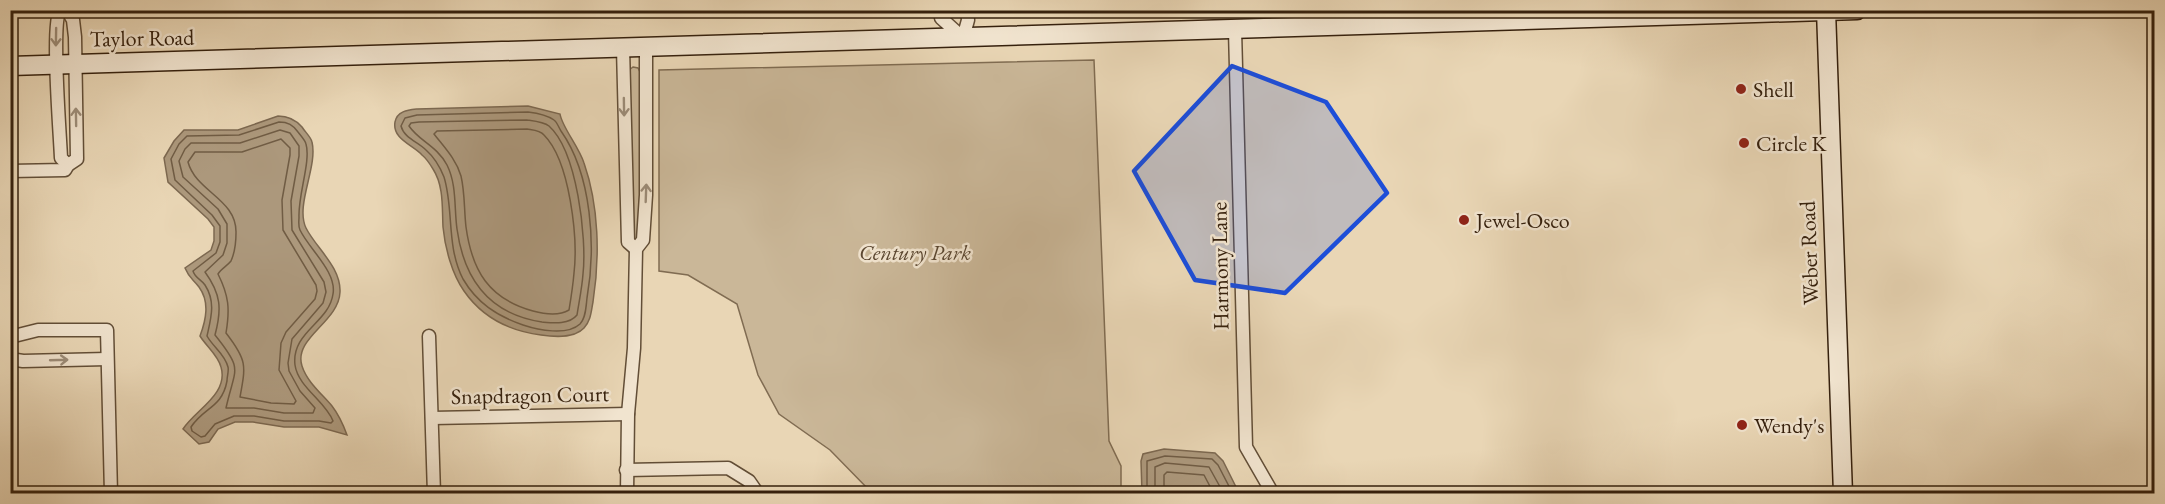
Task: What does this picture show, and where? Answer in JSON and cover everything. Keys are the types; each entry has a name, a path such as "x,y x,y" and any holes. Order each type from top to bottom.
{"street":[{"path":"10,171 65,170 77,159 66,64 56,33 57,15 60,10"},
{"path":"67,10 73,20 66,64 61,158 68,165"},
{"path":"941,10 941,18 963,38 968,20 967,10"},
{"name":"Taylor Road","path":"10,66 1857,10"},
{"name":"Weber Road","path":"1826,11 1843,494"},
{"name":"Harmony Lane","path":"1235,30 1246,447 1273,494"},
{"path":"622,48 628,242 636,249"},
{"path":"627,494 628,414 634,348 636,249 644,240 646,195 646,48"},
{"path":"10,337 38,330 107,330 111,494"},
{"name":"Snapdragon Court","path":"429,336 434,494"},
{"path":"10,359 23,361 107,359"},
{"name":"Snapdragon Court","path":"432,418 628,414"},
{"path":"626,470 728,468 749,481 758,494"}],"highlighted area":[{"path":"1232,66 1326,102 1387,193 1285,293 1195,280 1134,171"}],"green space":[{"name":"Century Park","path":"1094,60 1109,441 1121,466 1121,493 872,493 830,450 779,414 758,375 737,304 688,275 659,271 659,70"},
{"path":"633,67 638,68 640,72 641,160 638,242 634,242 629,70"}],"water":[{"path":"528,106 560,114 582,157 593,197 597,232 597,267 593,302 584,328 570,335 546,336 518,330 488,315 471,300 456,277 447,252 441,190 437,176 425,158 400,137 395,128 398,115 410,110"},
{"path":"278,116 288,117 297,122 311,140 312,163 303,219 310,235 337,274 340,292 338,303 304,347 301,356 302,366 311,383 337,413 347,435 319,427 284,427 253,422 235,422 218,429 209,442 199,444 183,429 216,393 222,377 217,358 200,336 205,317 205,299 185,268 211,250 214,241 214,227 168,182 164,158 184,130 238,130"},
{"path":"1164,449 1215,453 1223,461 1239,493 1142,493 1141,461 1143,454"}],"place":[{"name":"Shell","path":"1741,89"},
{"name":"Circle K","path":"1744,143"},
{"name":"Jewel-Osco","path":"1464,220"},
{"name":"Wendy's","path":"1742,425"}]}
